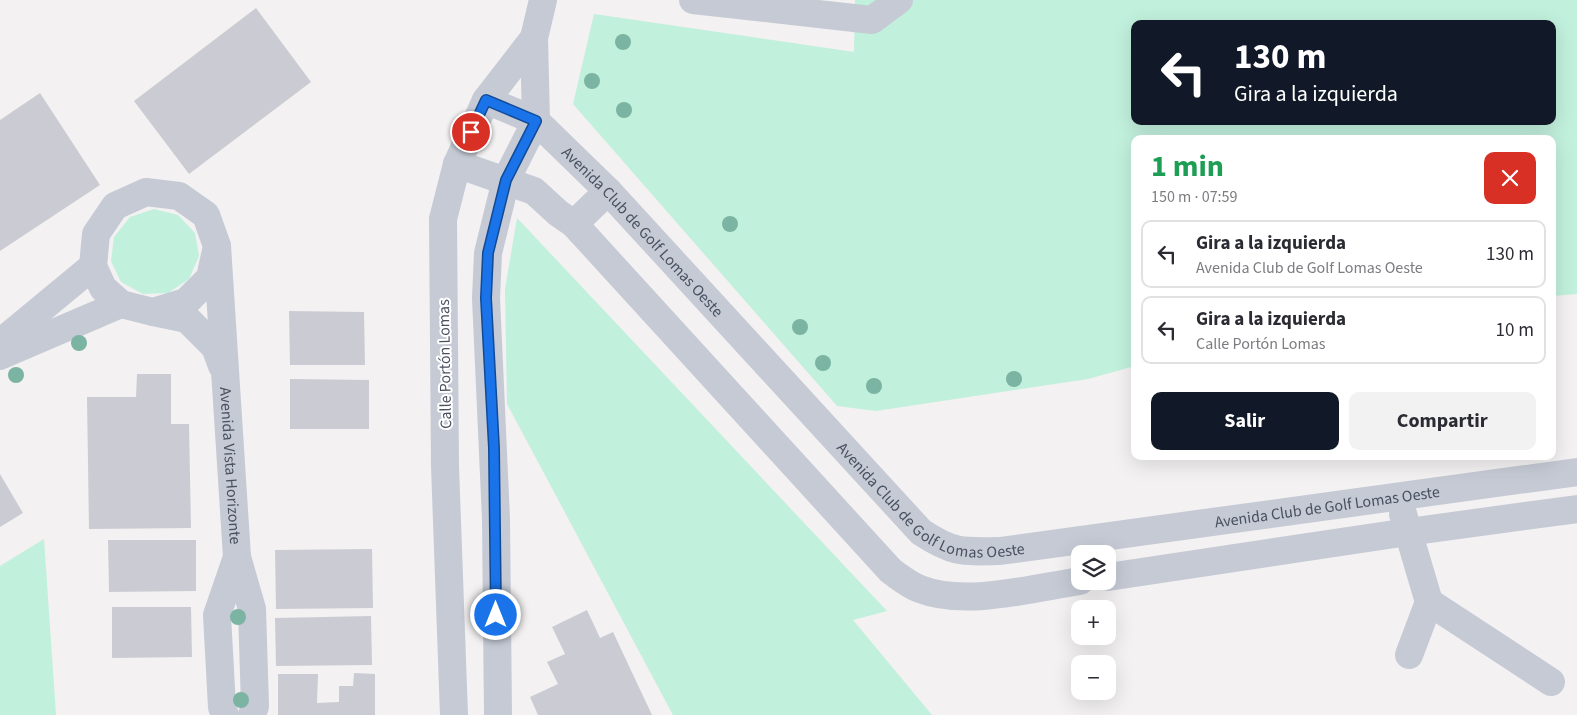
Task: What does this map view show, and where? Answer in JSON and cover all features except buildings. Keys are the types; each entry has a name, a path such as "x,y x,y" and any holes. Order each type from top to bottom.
{"street":[{"name":"Calle Portón Lomas","path":"498,715 494,448 486,298 488,253 506,180 536,121 534,38 543,0"},
{"path":"693,0 872,20 899,0"},
{"name":"Calle Portón Lomas","path":"454,715 445,456 443,219 457,164 486,100 534,38"},
{"name":"Avenida Club de Golf Lomas Oeste","path":"486,100 536,121 608,191 921,532 942,546 961,552 1000,551 1577,472"},
{"path":"457,164 534,191 558,213 574,224 891,571 908,584 935,593 976,595 1071,582"},
{"path":"574,224 608,191"},
{"path":"146,192 179,196 206,215 217,246 210,278 186,302 153,312 121,304 103,288 93,266 96,234 115,206 146,192"},
{"name":"Avenida Vista Horizonte","path":"217,246 237,557 252,609 255,706 252,715"},
{"path":"0,342 93,266"},
{"path":"0,356 121,304"},
{"name":"Avenida Vista Horizonte","path":"153,312 187,319 215,347 225,374"},
{"path":"1398,498 1429,602 1409,655"},
{"path":"1116,576 1577,509"},
{"name":"Avenida Vista Horizonte","path":"225,715 222,707 217,615 237,557"},
{"path":"1429,602 1551,682"}],"green space":[{"path":"855,0 1577,0 1577,294 1556,296 1556,135 1131,135 1131,367 1088,379 876,411 837,406 573,104 594,14 854,52"},
{"path":"154,209 178,215 195,233 199,256 189,279 168,293 143,294 121,282 111,261 114,237 130,217"},
{"path":"517,218 887,611 853,620 932,715 673,715 507,404 505,289"},
{"path":"44,539 56,715 0,715 0,566"}],"route":[{"path":"471,132 486,100 536,121 506,180 488,253 486,298 494,448 496,615"}]}
